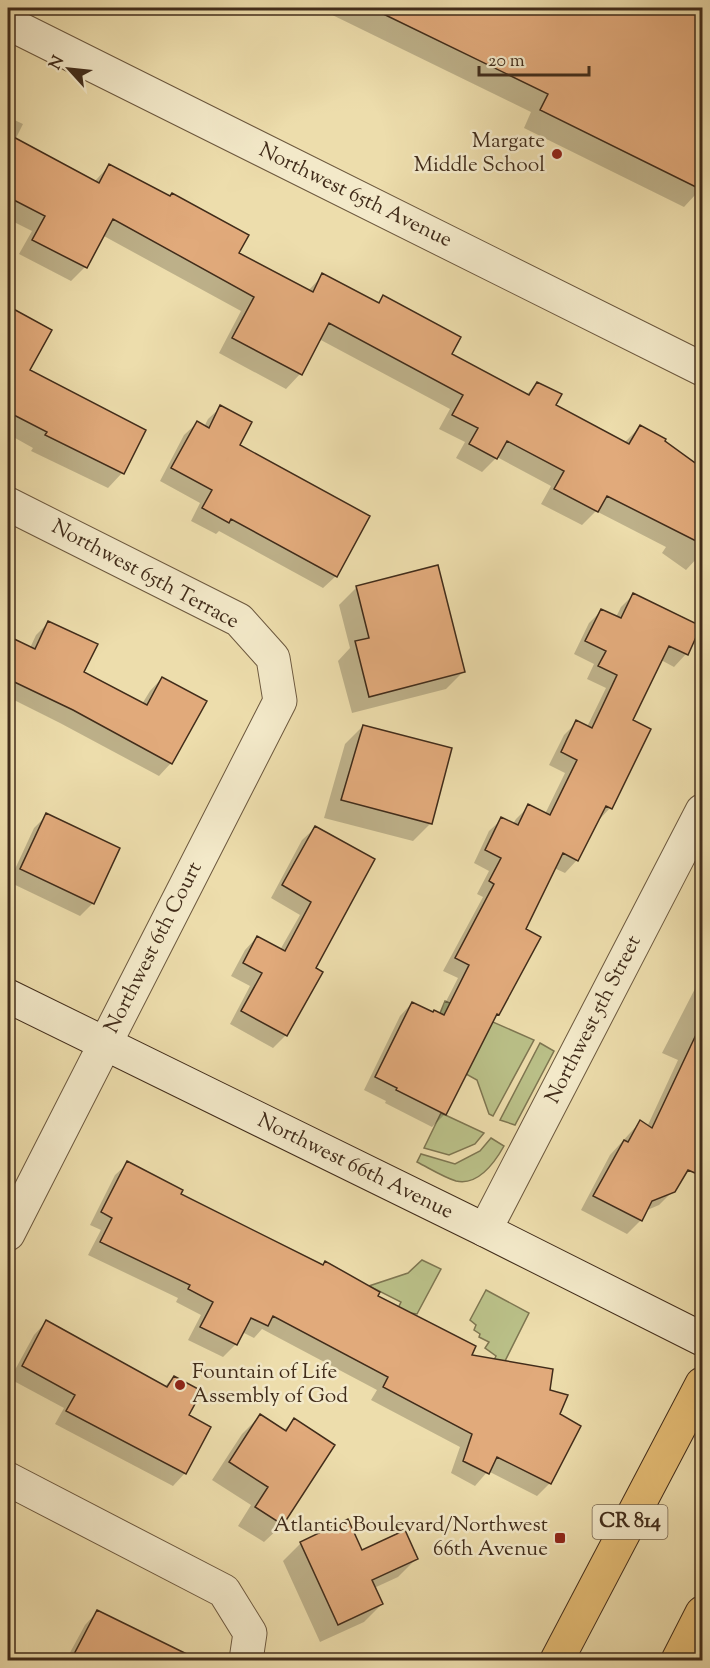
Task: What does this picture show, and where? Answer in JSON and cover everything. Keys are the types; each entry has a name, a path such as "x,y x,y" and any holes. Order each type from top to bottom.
{"main road":[{"name":"CR 814","path":"557,1660 702,1384"},
{"path":"678,1660 702,1613"}],"street":[{"name":"Northwest 65th Avenue","path":"8,23 702,369"},
{"name":"Northwest 65th Terrace","path":"8,504 239,620 273,658"},
{"name":"Northwest 6th Court","path":"8,1234 280,701 273,658"},
{"name":"Northwest 5th Street","path":"485,1230 702,811"},
{"name":"Northwest 66th Avenue","path":"8,996 702,1339"},
{"path":"8,1479 225,1590 248,1647"}],"green space":[{"path":"445,1001 534,1040 493,1116 489,1114 477,1080 466,1074 440,1013"},
{"path":"540,1043 554,1051 515,1125 500,1120"},
{"path":"441,1113 484,1133 475,1144 449,1155 424,1148"},
{"path":"491,1138 504,1146 491,1165 472,1180 456,1181 417,1162 421,1154 455,1164 480,1151"},
{"path":"422,1260 441,1269 417,1314 411,1313 388,1355 378,1349 401,1302 369,1286 408,1273"},
{"path":"486,1290 529,1313 481,1409 472,1405 496,1356 485,1348 489,1342 479,1337 480,1334 474,1330 476,1325 470,1320"}],"building":[{"path":"371,8 702,8 702,190 540,110 548,94"},
{"path":"8,134 99,183 109,164 170,196 172,193 249,235 239,253 313,292 322,273 379,303 383,295 461,337 452,354 529,395 537,382 562,394 556,405 629,444 640,425 666,439 665,441 702,468 702,544 607,496 598,512 554,489 564,471 507,441 497,459 469,444 478,428 452,415 463,395 329,323 302,375 232,338 254,297 113,219 87,268 32,240 45,216 8,197"},
{"path":"8,306 52,330 30,370 146,430 124,474 45,435 47,432 8,412"},
{"path":"220,405 252,422 240,445 370,516 337,577 231,519 229,523 202,508 212,490 171,468 197,421 209,428"},
{"path":"438,565 465,672 369,697 355,641 369,638 356,586"},
{"path":"633,593 701,626 688,655 669,646 633,720 651,729 612,809 606,806 578,861 563,853 526,929 541,937 499,1015 497,1014 446,1115 375,1077 412,1002 444,1015 469,965 455,958 494,884 489,881 501,858 485,850 501,817 518,825 528,804 550,815 577,760 561,752 576,720 592,728 617,675 598,666 606,651 585,641 601,609 621,618"},
{"path":"48,621 98,644 84,672 147,705 162,677 207,701 172,764 73,710 8,679 8,636 35,649"},
{"path":"363,725 452,748 432,824 341,800"},
{"path":"46,813 120,848 94,904 20,869"},
{"path":"315,826 375,859 316,968 323,972 287,1036 241,1011 262,973 243,963 257,936 285,951 311,902 282,885"},
{"path":"702,1022 702,1176 688,1170 675,1192 652,1201 642,1221 593,1196 624,1140 628,1142 640,1120 652,1128"},
{"path":"127,1161 183,1190 181,1194 323,1265 325,1261 380,1292 378,1296 476,1346 472,1355 553,1369 550,1390 568,1395 560,1414 581,1426 551,1484 497,1457 489,1474 463,1461 472,1434 383,1387 388,1377 273,1316 268,1326 251,1318 237,1345 200,1327 213,1302 188,1289 190,1285 100,1242 112,1218 101,1212"},
{"path":"46,1320 167,1387 174,1376 202,1391 189,1415 211,1427 186,1474 66,1411 75,1395 22,1366"},
{"path":"260,1414 286,1431 294,1418 335,1445 283,1525 255,1507 268,1487 229,1462"},
{"path":"348,1519 362,1550 405,1530 418,1559 372,1580 383,1604 338,1625 300,1542"},
{"path":"97,1610 199,1660 71,1660"}],"place":[{"name":"Margate Middle School","path":"557,154"},
{"name":"Fountain of Life Assembly of God","path":"180,1385"},
{"name":"Atlantic Boulevard/Northwest 66th Avenue","path":"560,1538"}]}
